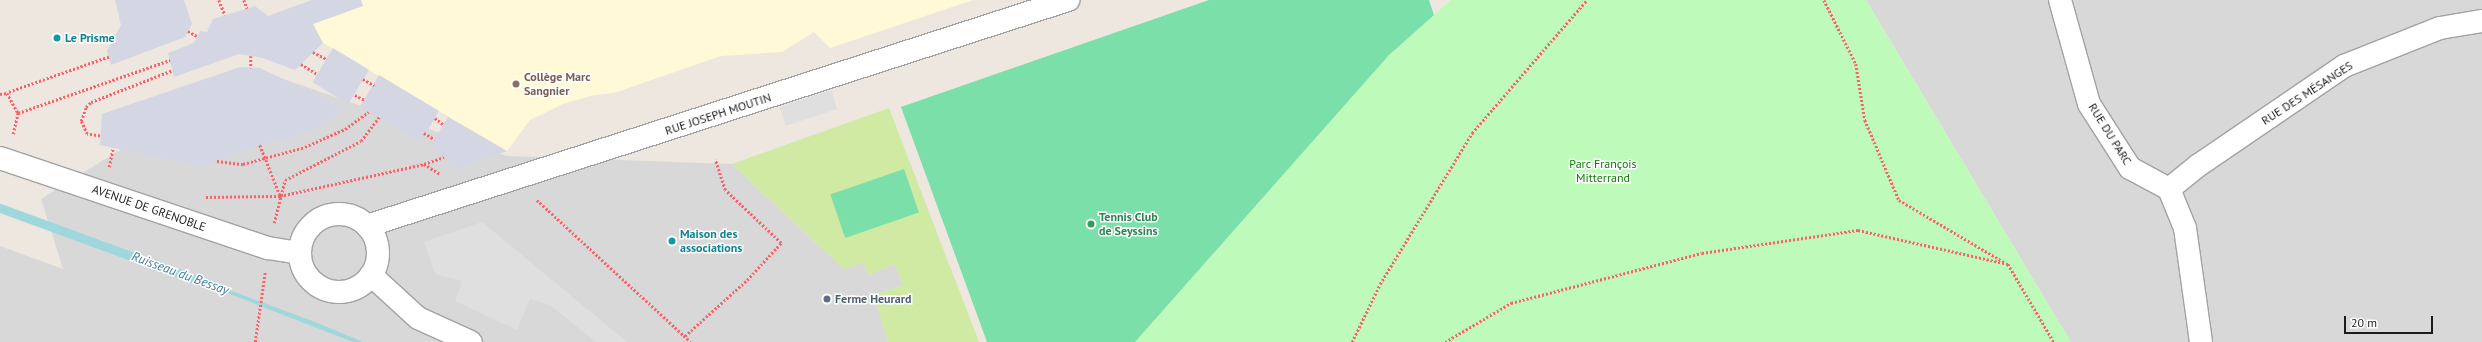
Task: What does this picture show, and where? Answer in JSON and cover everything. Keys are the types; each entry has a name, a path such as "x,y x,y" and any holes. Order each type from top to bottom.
{"street":[{"name":"RUE JOSEPH MOUTIN","path":"367,226 1068,0"},
{"name":"RUE DU PARC","path":"2060,0 2089,104 2130,168 2169,189"},
{"name":"RUE DES MÉSANGES","path":"2169,189 2199,165 2344,66 2440,28 2482,21"},
{"name":"AVENUE DE GRENOBLE","path":"5,150 268,248 300,253"},
{"path":"2169,189 2185,228 2201,342"},
{"path":"344,214 356,218 367,226 374,237 378,250 377,263 371,275 363,284 352,290 340,292 327,291 316,285 307,277 301,265 300,253 302,240 308,228 319,220 331,215 344,214"},
{"path":"371,275 418,318 471,342"}],"path":[{"path":"220,0 225,15"},
{"path":"244,0 248,8"},
{"path":"1352,342 1380,284 1472,132 1587,0"},
{"path":"1824,0 1856,64 1865,120 1899,200 2008,264 2054,342"},
{"path":"188,31 197,36"},
{"path":"313,52 326,59"},
{"path":"251,56 251,68"},
{"path":"0,94 7,93 109,57"},
{"path":"18,113 170,60"},
{"path":"301,64 317,74"},
{"path":"100,136 87,134 81,121 86,107 91,102 173,70"},
{"path":"363,79 374,85"},
{"path":"5,150 18,113 7,93"},
{"path":"355,95 365,100"},
{"path":"217,161 243,164 266,160 305,147 345,129 368,112"},
{"path":"255,342 268,248 285,180 361,141 379,117"},
{"path":"435,118 443,124"},
{"path":"424,133 434,139"},
{"path":"260,145 280,196"},
{"path":"108,171 113,148"},
{"path":"204,197 280,196 424,164 444,157"},
{"path":"685,336 747,280 781,243 725,190 715,160"},
{"path":"424,164 472,193"},
{"path":"513,180 691,342"},
{"path":"1445,342 1511,303 1702,254 1858,230 2008,264"}],"shaded area":[{"path":"115,0 184,0 192,24 185,37 111,65 107,51 121,25"},
{"path":"312,0 361,0 363,6 313,24 323,43 295,70 263,58 239,54 174,77 168,53 194,43 200,31 207,32 213,19 255,6 268,16"},
{"name":"Collège Marc Sangnier","path":"361,0 973,0 830,48 814,32 782,52 721,56 614,93 594,95 563,104 530,120 507,151 323,43 312,24 363,6"},
{"path":"1866,0 2482,0 2482,342 2071,342"},
{"path":"333,48 369,70 348,104 312,82"},
{"path":"240,67 260,68 347,110 321,127 287,139 260,145 202,167 100,145 102,114"},
{"path":"251,68 507,156 732,164 844,269 864,262 868,275 895,264 903,285 874,296 888,342 0,342 0,246 63,269 41,199"},
{"path":"379,75 439,111 420,142 360,106"},
{"path":"831,90 837,109 786,126 780,107"},
{"path":"448,117 507,151 457,169 430,146"},
{"path":"482,222 627,342 596,342 550,305 530,299 517,330 455,301 462,281 435,274 424,242"}],"green space":[{"name":"Tennis Club de Seyssins","path":"1209,0 1429,0 1434,15 1389,55 1135,342 987,342 901,107"},
{"name":"Parc François Mitterrand","path":"1451,0 1866,0 2071,342 1135,342 1389,55"},
{"path":"889,108 979,342 888,342 874,296 903,285 895,264 868,275 864,263 844,269 732,164"},
{"path":"904,169 919,212 845,238 830,194"}],"water":[{"path":"208,282 315,322 363,342 353,342 204,284"}],"waterway":[{"name":"Ruisseau du Bessay","path":"0,208 216,287"}],"place":[{"name":"Le Prisme","path":"57,38"},
{"name":"Collège Marc Sangnier","path":"516,84"},
{"name":"Tennis Club de Seyssins","path":"1091,224"},
{"name":"Maison des associations","path":"672,241"},
{"name":"Ferme Heurard","path":"827,299"}]}
